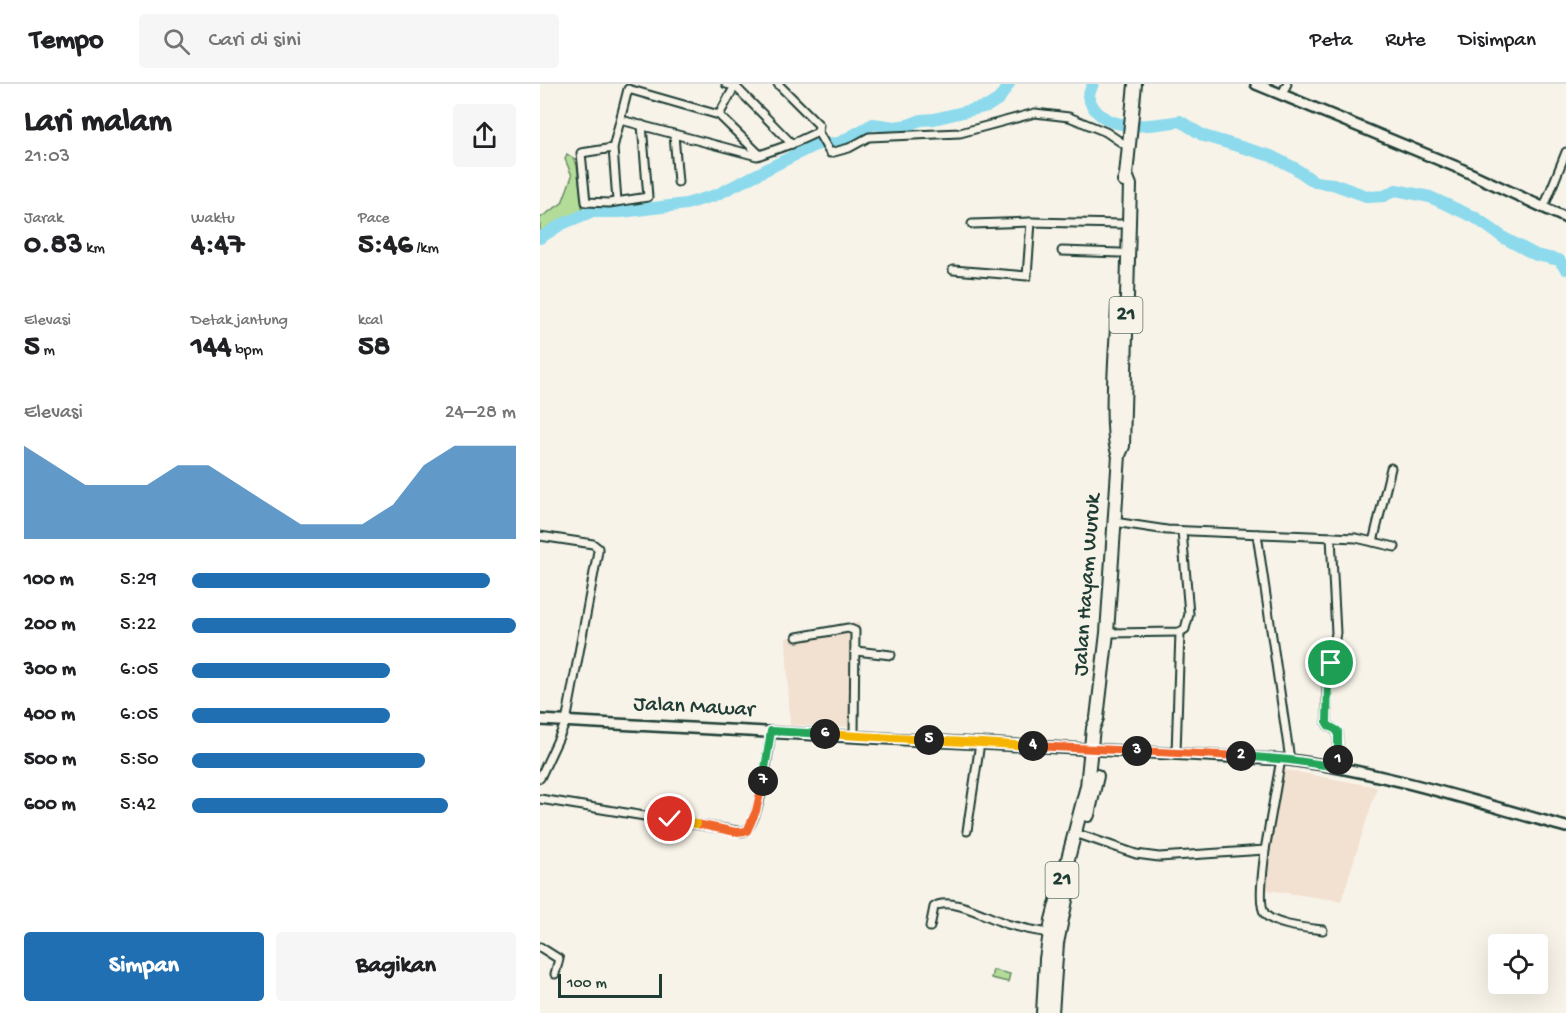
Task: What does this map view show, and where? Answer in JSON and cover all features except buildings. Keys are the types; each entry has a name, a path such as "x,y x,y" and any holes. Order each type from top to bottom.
{"highway":[{"name":"Jalan Hayam Wuruk","path":"1119,455 1115,448 1114,416 1121,224 1123,185 1126,176 1135,84"},
{"name":"Jalan Hayam Wuruk","path":"1095,749 1094,725 1097,718 1107,633 1119,455 1123,446 1130,185 1126,176"},
{"name":"21","path":"1043,1013 1049,933 1094,794 1097,767 1095,749"},
{"name":"21","path":"1052,1013 1060,924 1095,749"}],"street":[{"path":"726,84 735,85 792,144"},
{"path":"778,84 819,125 820,135 830,153 849,148 869,137 960,133 1035,112 1069,117 1129,143"},
{"path":"1256,84 1470,173 1566,218"},
{"path":"1282,94 1287,84"},
{"path":"719,115 735,85"},
{"path":"617,201 612,148 628,89 719,115 760,155"},
{"path":"621,120 760,155 820,135"},
{"path":"612,148 581,153 586,201 617,201 648,197 642,125"},
{"path":"674,135 678,182"},
{"path":"1544,207 1566,152"},
{"path":"972,224 1032,222 1121,224"},
{"path":"953,270 1027,276 1032,222"},
{"path":"1062,251 1120,253"},
{"path":"1373,542 1391,468"},
{"path":"1114,522 1182,531 1356,538 1395,547"},
{"path":"1176,753 1183,630 1189,621 1182,531"},
{"path":"1257,534 1286,759 1265,850 1263,909 1266,915 1274,921 1323,930"},
{"path":"540,536 593,544 598,548 584,637 566,722 540,778"},
{"path":"1331,537 1336,633 1328,680 1327,723 1338,732 1338,767"},
{"path":"797,637 852,628 856,633 854,736"},
{"path":"1107,633 1183,630"},
{"path":"856,651 891,655"},
{"name":"Jalan Mawar","path":"540,720 1286,759 1382,776 1566,827"},
{"path":"540,799 743,832 749,828 756,811 771,731"},
{"path":"967,831 980,743"},
{"path":"1079,835 1136,854 1159,856 1265,850"},
{"path":"930,927 934,907 943,903 977,911 1008,924 1049,933"},
{"path":"540,947 559,959 555,974"}],"shaded area":[{"path":"860,622 856,727 790,725 786,638"},
{"path":"1280,769 1377,787 1341,901 1255,888"}],"green space":[{"path":"567,154 577,165 583,214 540,238 540,218 562,203 572,176 565,159"},
{"path":"993,970 1010,974 1008,982 991,978"}],"waterway":[{"path":"540,238 562,224 591,212 621,212 686,204 716,195 811,147 819,144 839,143 873,124 895,127 908,125 921,120 988,106 999,99 1009,84"},
{"path":"1093,84 1088,96 1094,108 1103,117 1114,122 1140,126 1180,121 1204,136 1271,156 1315,182 1333,184 1369,197 1384,196 1396,190 1430,197 1476,218 1504,238 1536,255 1559,260 1566,269"}],"route":[{"path":"670,819 736,832 747,831 756,811 771,731 1281,759 1338,767 1338,732 1327,723 1327,692 1331,663"}]}
